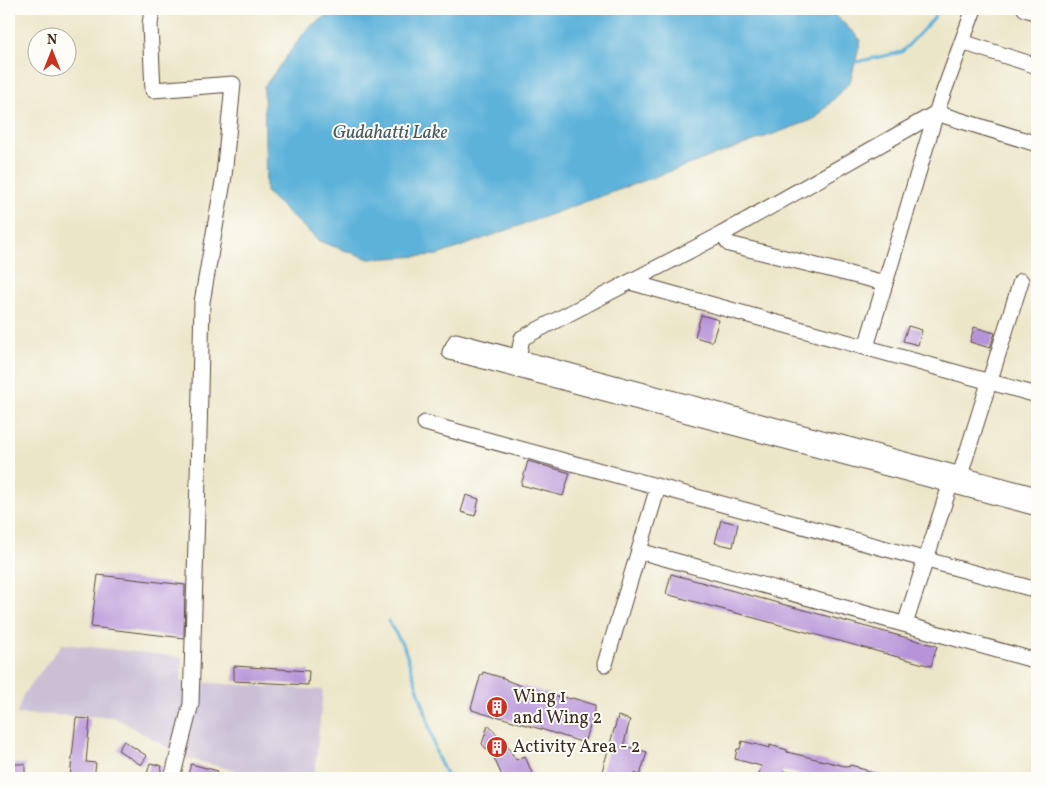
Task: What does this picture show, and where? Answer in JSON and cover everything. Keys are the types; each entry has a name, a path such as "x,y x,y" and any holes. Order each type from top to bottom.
{"street":[{"path":"152,9 150,25 153,90 233,84 224,176 202,302 191,704 172,778"},
{"path":"866,347 936,113 974,9"},
{"path":"1025,9 1037,13"},
{"path":"962,42 1037,66"},
{"path":"518,358 522,338 722,234 936,113 1037,144"},
{"path":"722,234 729,244 885,283"},
{"path":"906,624 1021,281"},
{"path":"630,282 1037,395"},
{"path":"1037,495 954,478 450,352 456,341 954,478 1037,508"},
{"path":"425,423 1037,590"},
{"path":"605,664 658,487"},
{"path":"639,551 1037,660"}],"shaded area":[{"path":"62,644 182,657 181,681 323,690 314,778 263,778 186,758 114,717 17,714 23,695"}],"water":[{"name":"Gudahatti Lake","path":"335,9 829,9 861,40 850,82 815,119 438,255 369,259 319,241 266,192 264,87 307,29"}],"building":[{"path":"701,315 719,320 712,342 695,337"},
{"path":"908,326 922,330 918,345 903,341"},
{"path":"974,327 995,333 990,348 970,342"},
{"path":"528,461 570,473 563,496 521,485"},
{"path":"466,495 479,499 475,516 461,512"},
{"path":"721,520 738,524 733,547 715,543"},
{"path":"671,574 937,646 931,666 666,594"},
{"path":"98,575 185,585 184,638 91,627"},
{"path":"234,666 309,671 308,685 234,681"},
{"name":"Wing 1 and Wing 2","path":"483,672 524,687 595,705 586,740 581,742 472,710 471,708"},
{"path":"618,716 630,720 625,746 647,752 640,775 634,773 634,776 627,774 626,778 600,778"},
{"path":"76,718 90,719 86,762 96,763 94,778 70,778"},
{"name":"Activity Area - 2","path":"488,725 506,744 516,760 525,756 534,778 503,778 494,758 482,744"},
{"path":"124,741 147,756 141,765 118,750"},
{"path":"742,741 770,748 770,745 787,750 787,752 849,767 850,765 882,775 881,778 815,778 783,771 782,776 778,778 758,778 761,766 735,759 737,749 740,749"},
{"path":"150,763 162,766 159,778 146,778"},
{"path":"9,764 25,764 25,776 9,778"},
{"path":"191,764 218,771 216,778 187,778"}],"waterway":[{"path":"856,62 902,52 934,18 938,9"},
{"path":"388,621 404,647 425,711 437,756 448,778"}],"place":[{"name":"Wing 1 and Wing 2","path":"497,707"},
{"name":"Activity Area - 2","path":"497,747"}]}
